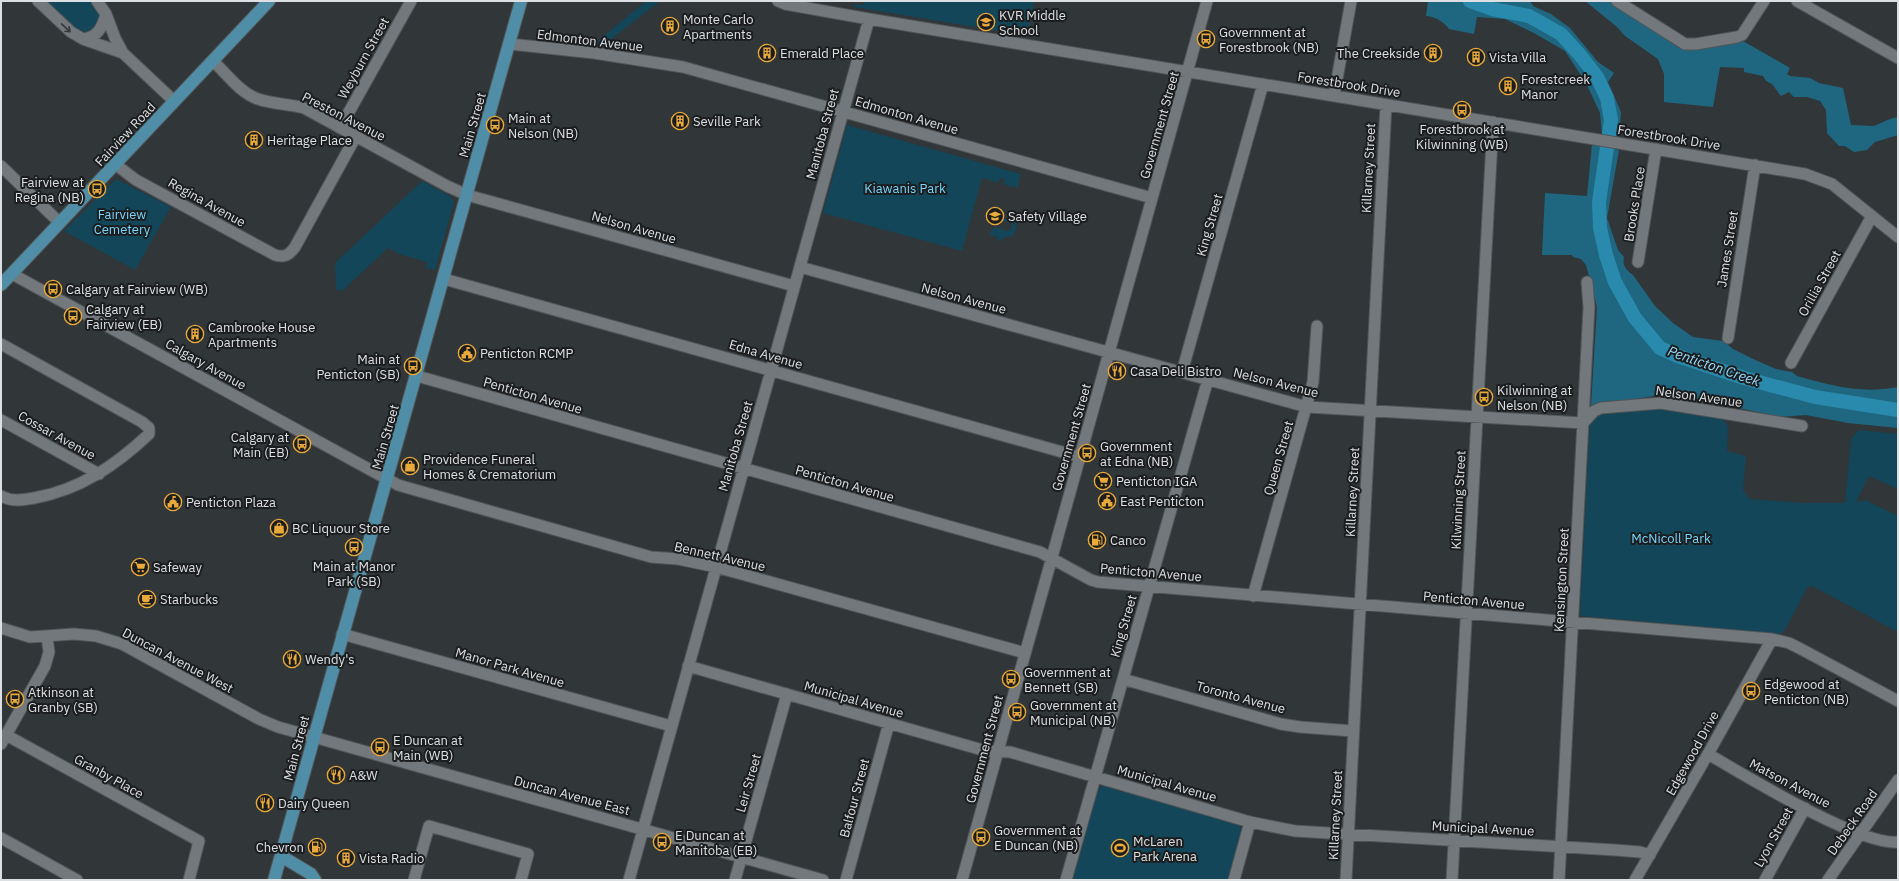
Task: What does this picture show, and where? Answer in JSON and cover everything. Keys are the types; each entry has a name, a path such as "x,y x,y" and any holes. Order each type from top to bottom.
{"main road":[{"name":"Fairview Road","path":"1,285 268,1"},
{"name":"Main Street","path":"274,880 521,1"},
{"path":"280,860 305,880"},
{"path":"280,860 311,874 314,880"}],"street":[{"path":"38,1 71,32 83,39 123,53"},
{"path":"97,1 106,14 115,38 123,53 174,101"},
{"name":"Weyburn Street","path":"340,128 411,1"},
{"name":"Forestbrook Drive","path":"778,1 785,4 869,19 1805,174 1832,184 1898,237"},
{"name":"Government Street","path":"962,880 1207,1"},
{"path":"1334,96 1351,1"},
{"path":"1617,1 1685,44 1696,44 1742,35 1746,32 1764,1"},
{"path":"1797,1 1898,58"},
{"path":"83,39 90,38 100,31 106,14"},
{"name":"Manitoba Street","path":"629,880 869,19"},
{"name":"Edmonton Avenue","path":"510,44 594,53 683,67 1152,198"},
{"name":"Preston Avenue","path":"213,61 250,95 264,101 290,104 304,108 447,186 467,195"},
{"name":"King Street","path":"1182,372 1263,84"},
{"name":"Killarney Street","path":"1346,880 1386,105"},
{"name":"Kilwinning Street","path":"1452,880 1493,122"},
{"name":"Regina Avenue","path":"115,164 136,180 275,255 284,257 288,255 295,247 356,136"},
{"name":"Brooks Place","path":"1638,262 1656,149"},
{"name":"James Street","path":"1728,338 1755,165"},
{"path":"1,166 60,223"},
{"name":"Nelson Avenue","path":"467,195 794,286"},
{"name":"Orillia Street","path":"1791,363 1872,216"},
{"name":"Nelson Avenue","path":"800,267 1307,406 1583,423 1594,411 1602,408 1661,403 1802,426"},
{"name":"Calgary Avenue","path":"12,274 387,479"},
{"name":"Edna Avenue","path":"444,279 1080,457"},
{"name":"Kensington Street","path":"1559,880 1589,307 1587,282"},
{"name":"Queen Street","path":"1253,596 1313,382 1317,326"},
{"path":"1,344 122,411 149,428 149,434 130,452 99,474 75,486 44,497 8,500 1,496"},
{"name":"Penticton Avenue","path":"416,376 1040,552 1094,581 1149,587 1772,640 1789,643 1800,648 1898,701"},
{"name":"King Street","path":"1066,880 1208,379"},
{"name":"Cossar Avenue","path":"1,420 99,474"},
{"name":"Bennett Avenue","path":"387,479 398,485 651,557 678,559 716,567 1025,653"},
{"name":"Duncan Avenue West","path":"1,628 30,637 86,635 116,642 259,719 278,727 313,737"},
{"name":"Manor Park Avenue","path":"342,634 671,726"},
{"path":"3,739 45,666 49,652 47,637"},
{"name":"Edgewood Drive","path":"1634,880 1650,856 1772,640"},
{"name":"Municipal Avenue","path":"688,666 986,751 1010,752 1250,822 1295,831 1640,852 1650,856"},
{"name":"Toronto Avenue","path":"1123,679 1281,724 1300,727 1353,730"},
{"name":"Leir Street","path":"735,880 787,694"},
{"name":"Balfour Street","path":"846,880 889,723"},
{"name":"Duncan Avenue East","path":"313,737 823,880"},
{"name":"Granby Place","path":"3,739 199,841 189,880"},
{"name":"Matson Avenue","path":"1708,754 1805,808 1860,835 1885,842 1898,842"},
{"name":"Debeck Road","path":"1828,880 1898,780"},
{"name":"Lyon Street","path":"1765,880 1805,808"},
{"path":"1234,880 1250,822"},
{"path":"414,880 429,826 528,854 521,880"},
{"path":"1,838 77,880"}],"green space":[{"path":"45,1 90,1 96,7 100,19 99,23 90,30 82,32 78,31"},
{"path":"646,1 660,1 605,44 594,44"},
{"name":"KVR Middle School","path":"864,1 1034,1 1028,36 854,7 855,4 864,5"},
{"name":"Kiawanis Park","path":"847,125 1021,174 1017,188 1003,184 1005,181 1002,178 999,179 999,183 982,178 962,251 823,213"},
{"name":"Fairview Cemetery","path":"116,179 171,207 135,270 64,231"},
{"path":"422,181 450,196 454,202 435,270 426,268 427,262 399,254 388,248 342,291 336,289 335,263"},
{"path":"1003,218 1015,221 1017,226 1013,236 1003,238 1000,241 997,240 998,237 989,235 995,227 1007,231 1011,229 1012,223 1001,220"},
{"name":"McNicoll Park","path":"1661,406 1724,420 1728,427 1727,451 1746,456 1743,490 1750,499 1803,503 1845,503 1851,439 1859,430 1898,434 1898,489 1869,476 1856,502 1865,500 1898,516 1898,632 1812,586 1807,588 1785,630 1780,634 1581,616 1590,419 1596,415"},
{"path":"1103,786 1240,825 1241,830 1228,880 1073,880 1098,789"}],"shaded area":[{"path":"1428,1 1530,1 1533,6 1551,14 1570,28 1598,62 1614,73 1608,82 1621,112 1619,137 1602,134 1600,113 1587,85 1565,51 1534,33 1505,19 1477,17 1474,34 1449,29 1439,20 1426,16"},
{"path":"1585,1 1610,1 1676,45 1717,46 1743,41 1790,68 1787,74 1790,76 1810,78 1819,83 1843,88 1851,125 1874,126 1898,117 1898,135 1875,142 1867,150 1854,152 1845,146 1839,146 1827,133 1826,110 1820,101 1807,97 1794,97 1789,92 1781,96 1772,84 1766,81 1763,76 1744,72 1744,68 1720,67 1713,107 1664,102 1664,74 1658,59 1625,36 1616,26"},
{"path":"1592,144 1619,150 1607,218 1618,250 1624,257 1625,267 1633,275 1655,306 1673,323 1693,337 1723,341 1733,349 1753,359 1776,369 1792,372 1797,376 1847,388 1872,390 1898,387 1898,428 1848,423 1806,415 1780,417 1693,398 1660,395 1591,406 1597,307 1586,265 1581,259 1573,257 1572,255 1542,255 1545,193 1587,196"}],"waterway":[{"name":"Penticton Creek","path":"1470,1 1492,9 1529,16 1561,34 1597,77 1607,98 1611,120 1599,202 1600,228 1606,255 1615,282 1635,318 1660,348 1678,356 1744,378 1815,397 1898,410"}],"place":[{"name":"KVR Middle School","path":"986,22"},
{"name":"Monte Carlo Apartments","path":"670,26"},
{"name":"Government at Forestbrook (NB)","path":"1206,39"},
{"name":"Emerald Place","path":"767,53"},
{"name":"The Creekside","path":"1433,53"},
{"name":"Vista Villa","path":"1476,57"},
{"name":"Forestcreek Manor","path":"1508,86"},
{"name":"Forestbrook at Kilwinning (WB)","path":"1462,110"},
{"name":"Seville Park","path":"680,121"},
{"name":"Main at Nelson (NB)","path":"495,125"},
{"name":"Heritage Place","path":"254,140"},
{"name":"Fairview at Regina (NB)","path":"97,189"},
{"name":"Safety Village","path":"995,216"},
{"name":"Calgary at Fairview (WB)","path":"53,289"},
{"name":"Calgary at Fairview (EB)","path":"73,316"},
{"name":"Cambrooke House Apartments","path":"195,334"},
{"name":"Penticton RCMP","path":"467,353"},
{"name":"Main at Penticton (SB)","path":"413,366"},
{"name":"Casa Deli Bistro","path":"1117,371"},
{"name":"Kilwinning at Nelson (NB)","path":"1484,397"},
{"name":"Calgary at Main (EB)","path":"302,444"},
{"name":"Government at Edna (NB)","path":"1087,453"},
{"name":"Providence Funeral Homes & Crematorium","path":"410,466"},
{"name":"Penticton IGA","path":"1103,481"},
{"name":"East Penticton","path":"1107,501"},
{"name":"Penticton Plaza","path":"173,502"},
{"name":"BC Liquour Store","path":"279,528"},
{"name":"Canco","path":"1097,540"},
{"name":"Main at Manor Park (SB)","path":"354,547"},
{"name":"Safeway","path":"140,567"},
{"name":"Starbucks","path":"147,599"},
{"name":"Wendy's","path":"292,659"},
{"name":"Government at Bennett (SB)","path":"1011,679"},
{"name":"Edgewood at Penticton (NB)","path":"1751,691"},
{"name":"Atkinson at Granby (SB)","path":"15,699"},
{"name":"Government at Municipal (NB)","path":"1017,712"},
{"name":"E Duncan at Main (WB)","path":"380,747"},
{"name":"A&W","path":"336,775"},
{"name":"Dairy Queen","path":"265,803"},
{"name":"Government at E Duncan (NB)","path":"981,837"},
{"name":"E Duncan at Manitoba (EB)","path":"662,842"},
{"name":"Chevron","path":"317,847"},
{"name":"McLaren Park Arena","path":"1120,848"},
{"name":"Vista Radio","path":"346,858"}]}
